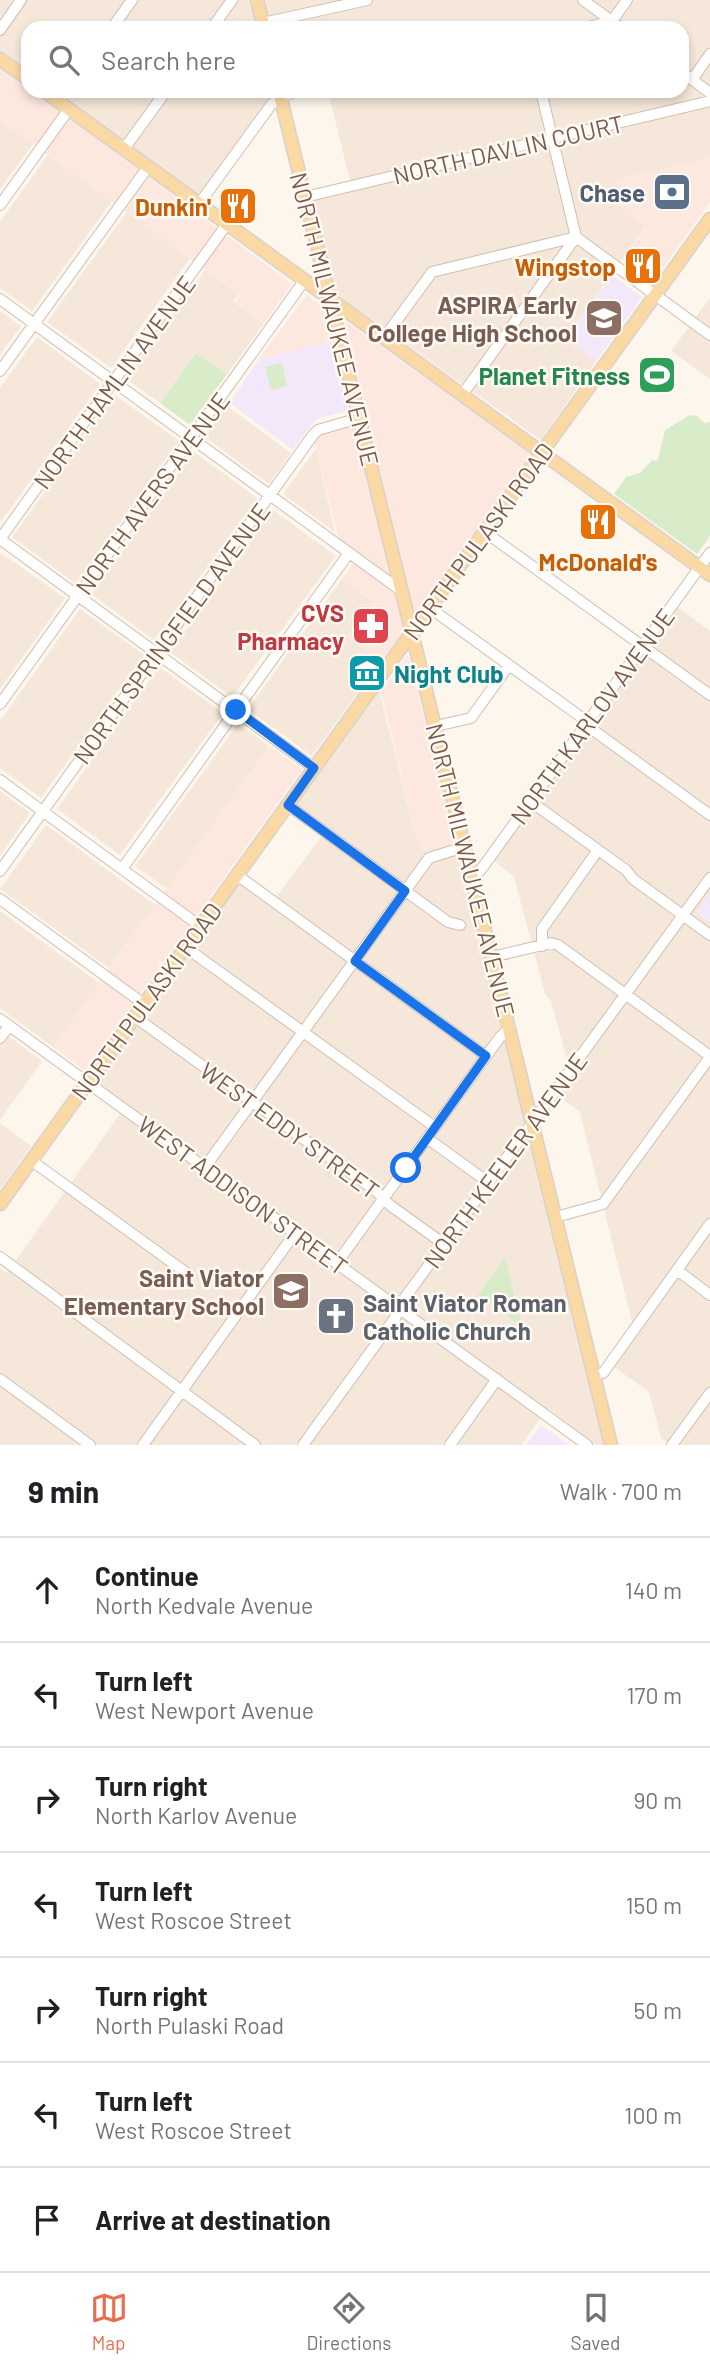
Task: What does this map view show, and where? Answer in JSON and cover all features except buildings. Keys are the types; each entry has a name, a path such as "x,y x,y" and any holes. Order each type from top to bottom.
{"main road":[{"path":"257,0 262,21"},
{"path":"0,59 21,74"},
{"name":"NORTH MILWAUKEE AVENUE","path":"281,98 611,1445"},
{"path":"64,101 148,167 705,572"},
{"name":"NORTH PULASKI ROAD","path":"0,1204 710,219"}],"street":[{"path":"0,30 21,0"},
{"path":"117,21 132,0"},
{"path":"217,21 232,0"},
{"path":"280,21 367,0"},
{"path":"583,0 612,21 627,0"},
{"path":"692,80 710,54"},
{"path":"689,78 710,93"},
{"path":"124,149 161,98"},
{"path":"200,204 277,98"},
{"path":"543,98 576,237 710,335"},
{"path":"0,205 64,101"},
{"name":"NORTH DAVLIN COURT","path":"305,197 710,101"},
{"path":"0,371 148,167"},
{"name":"NORTH HAMLIN AVENUE","path":"0,539 227,225"},
{"path":"384,338 432,272 576,237"},
{"path":"462,395 576,237"},
{"name":"NORTH AVERS AVENUE","path":"0,704 304,281"},
{"path":"0,299 403,592"},
{"name":"NORTH SPRINGFIELD AVENUE","path":"0,871 316,432 359,418"},
{"path":"485,532 710,695"},
{"path":"0,539 314,768"},
{"path":"122,869 349,553"},
{"name":"NORTH KARLOV AVENUE","path":"470,874 480,871 643,646 705,572 710,553"},
{"path":"430,608 710,815"},
{"path":"436,726 471,718 509,665"},
{"path":"0,780 201,926"},
{"path":"530,802 710,935"},
{"path":"288,805 448,922 460,925"},
{"path":"205,1167 429,858 464,847"},
{"path":"542,946 542,929 598,850"},
{"path":"237,875 486,1056"},
{"name":"NORTH KEELER AVENUE","path":"303,1445 395,1318 399,1308 444,1244 710,878"},
{"path":"0,899 144,1004"},
{"path":"492,957 558,945 710,1056 603,1204 556,1217"},
{"path":"185,947 435,1127"},
{"name":"WEST EDDY STREET","path":"135,1017 444,1244"},
{"name":"WEST ADDISON STREET","path":"0,1019 587,1445"},
{"path":"0,1038 9,1026"},
{"path":"337,1263 486,1056 510,1028"},
{"path":"427,1138 489,1183"},
{"path":"32,1161 188,1274"},
{"path":"595,1375 603,1373 710,1224"},
{"path":"143,1445 295,1233"},
{"path":"0,1257 255,1445"},
{"path":"677,1270 710,1295"},
{"path":"0,1379 90,1445"},
{"path":"450,1445 497,1379"},
{"path":"672,1445 710,1393"}],"shaded area":[{"path":"0,0 250,0 255,21 21,21 21,68 0,52"},
{"path":"264,0 710,0 710,158 617,180 646,226 566,338 596,361 541,440 337,295 311,200 352,189 330,98 689,98 689,21 269,21"},
{"path":"0,67 21,82 21,98 43,98 292,284 264,323 236,302 240,295 0,120"},
{"path":"63,98 272,98 199,196"},
{"path":"0,120 33,144 0,189"},
{"path":"48,155 112,201 32,311 0,288 0,222"},
{"path":"710,158 710,202 653,282 623,260 646,227 620,208 617,180"},
{"path":"127,212 190,258 111,368 47,322"},
{"path":"205,270 239,294 233,301 264,323 227,374 196,353 160,403 126,379"},
{"name":"ASPIRA Early College High School","path":"612,275 642,297 596,361 566,338"},
{"path":"307,295 322,306 331,342 258,360"},
{"path":"710,298 710,379 671,351"},
{"path":"0,311 21,326 0,355"},
{"path":"347,322 531,454 415,615 345,324"},
{"path":"37,337 100,384 0,523 0,388"},
{"path":"331,342 348,411 316,419 293,450 230,403 258,360"},
{"path":"115,395 179,441 76,584 12,537"},
{"path":"227,406 291,453 269,484 205,437"},
{"path":"354,422 404,631 381,661 348,637 373,601 342,579 356,559 341,548 313,437"},
{"path":"316,449 335,532 283,494"},
{"path":"194,452 257,498 154,640 91,594"},
{"path":"273,510 336,556 232,697 170,652"},
{"path":"1,553 65,598 0,689 0,555"},
{"path":"342,579 373,601 348,637 381,661 312,756 248,709"},
{"path":"677,606 710,631 710,1445 671,1445 661,1438 649,1392 613,1366 635,1334 580,1112 554,1093 570,1070 551,1001 545,994 514,877 494,861"},
{"path":"80,609 144,655 41,798 0,768 0,721"},
{"path":"408,655 456,843 427,851 418,845 381,691"},
{"path":"159,667 223,713 120,855 57,809"},
{"path":"379,690 418,845 427,851 456,843 511,1056 604,1445 596,1445 548,1408 521,1445 0,1445 0,1269 7,1273 127,1104 97,1082 240,882 271,904 327,829 295,805"},
{"path":"238,724 269,746 167,889 135,866"},
{"path":"269,746 302,769 85,1071 53,1047"},
{"path":"0,791 30,813 0,856"},
{"path":"46,825 155,905 109,968 0,889"},
{"path":"710,893 710,923 696,913"},
{"path":"0,911 99,983 53,1047 0,1008"},
{"path":"0,1030 42,1061 0,1120"},
{"path":"0,1123 31,1146 0,1190"},
{"path":"541,1425 569,1445 526,1445"}],"green space":[{"path":"196,353 227,374 190,425 160,403"},
{"path":"282,363 287,386 271,390 265,367"},
{"path":"690,415 697,416 704,423 710,422 710,536 697,554 614,494 626,477 640,473 652,460 658,459 665,430"},
{"path":"505,1257 521,1324 520,1325 478,1295"}],"place":[{"name":"Chase","path":"672,192"},
{"name":"Dunkin'","path":"238,206"},
{"name":"Wingstop","path":"643,266"},
{"name":"ASPIRA Early College High School","path":"604,318"},
{"name":"Planet Fitness","path":"657,375"},
{"name":"McDonald's","path":"598,522"},
{"name":"CVS Pharmacy","path":"371,626"},
{"name":"Night Club","path":"367,673"},
{"name":"Saint Viator Elementary School","path":"291,1291"},
{"name":"Saint Viator Roman Catholic Church","path":"336,1316"}],"route":[{"path":"236,710 314,768 288,805 405,891 355,961 486,1056 406,1168"}]}
